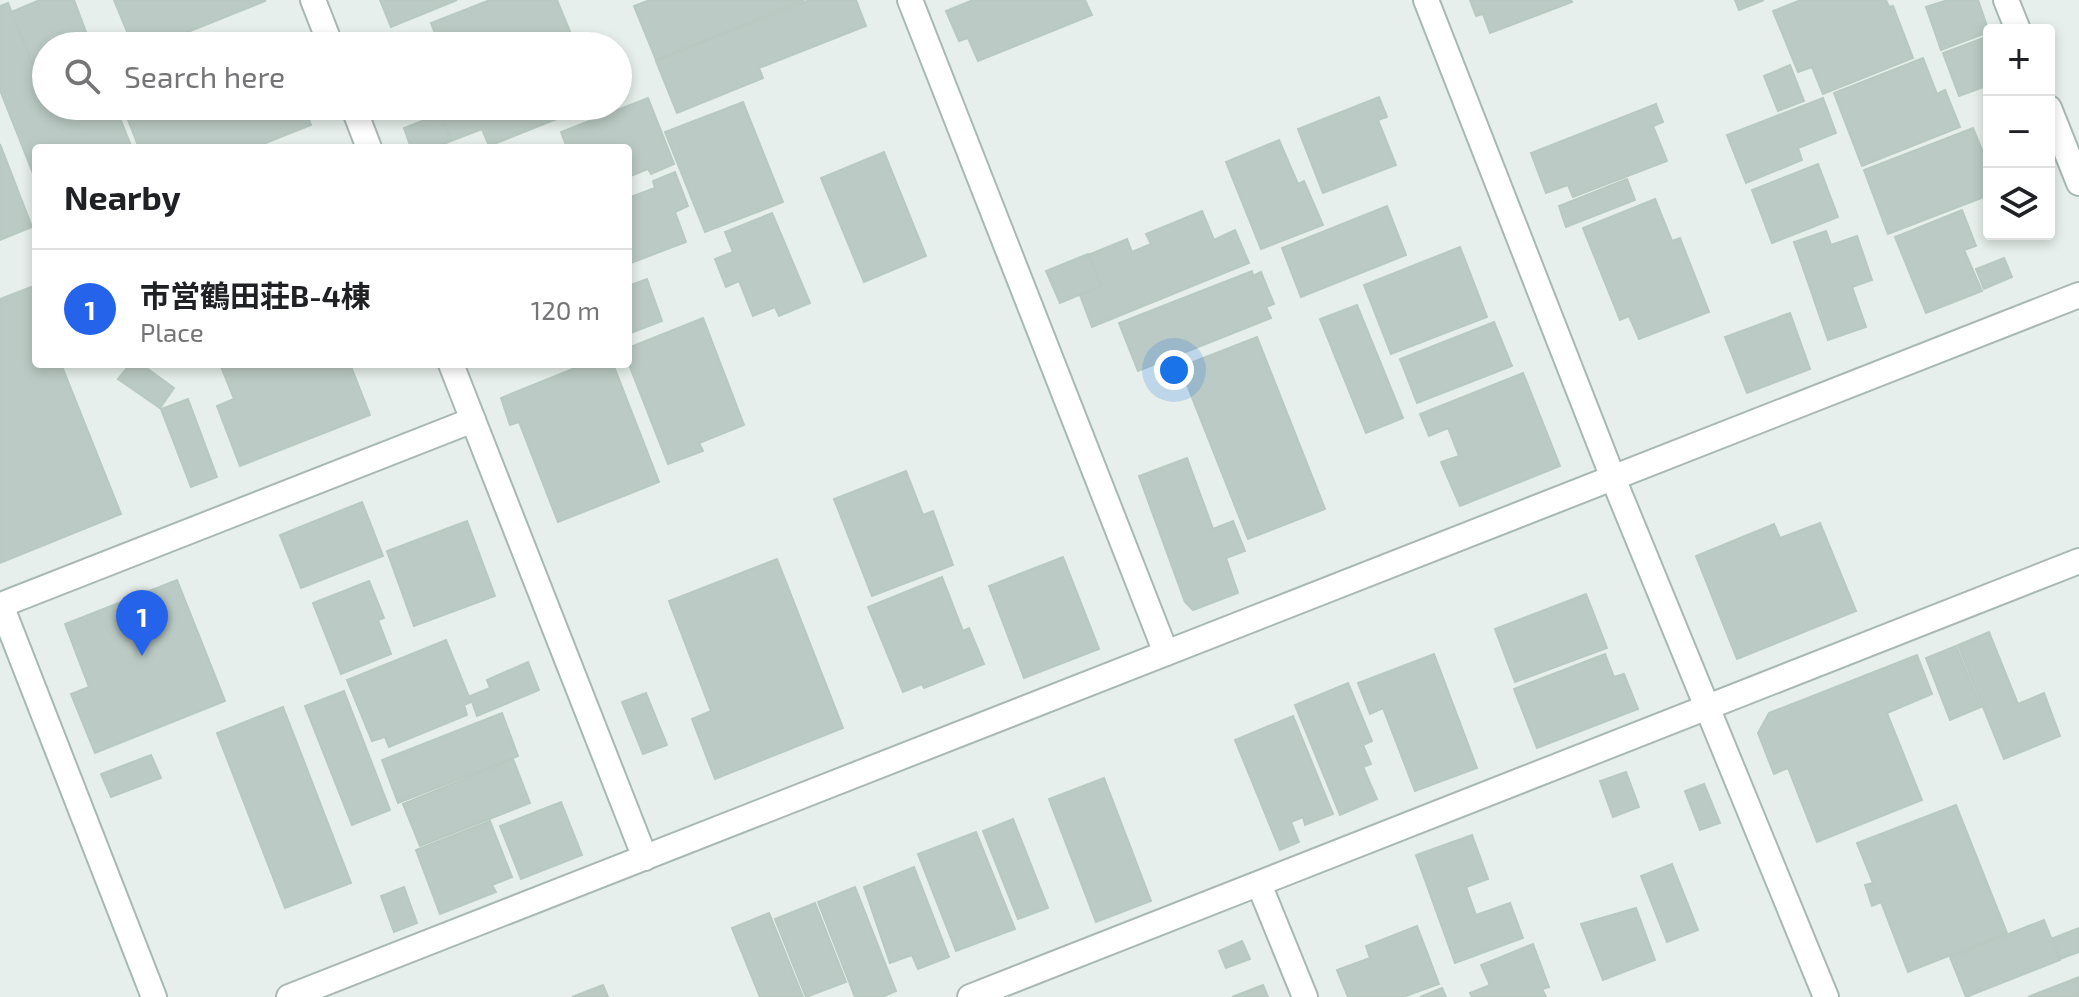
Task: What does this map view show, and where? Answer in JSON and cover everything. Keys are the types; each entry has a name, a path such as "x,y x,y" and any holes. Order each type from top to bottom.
{"street":[{"path":"313,0 326,32"},
{"path":"910,0 1166,653"},
{"path":"1426,0 1613,478 1826,997"},
{"path":"2006,0 2016,24"},
{"path":"358,120 367,144"},
{"path":"2055,123 2079,183"},
{"path":"289,997 2079,295"},
{"path":"453,368 645,858"},
{"path":"154,997 1,605 473,420"},
{"path":"970,997 2079,561"},
{"path":"1259,884 1305,997"}],"building":[{"path":"40,0 74,0 86,32 32,32 32,63 11,12"},
{"path":"114,0 265,0 188,32 127,32"},
{"path":"380,0 457,0 391,27"},
{"path":"490,0 557,0 570,32 435,32 431,23"},
{"path":"650,0 804,0 656,60 634,6"},
{"path":"809,0 856,0 866,26 759,68 763,78 677,113 656,61"},
{"path":"973,0 1085,0 1092,15 978,61 968,38 959,41 946,11"},
{"path":"1470,0 1572,2 1490,33 1483,14 1476,16"},
{"path":"1735,0 1764,0 1739,10"},
{"path":"1801,0 1886,0 1889,7 1893,6 1913,58 1823,94 1812,67 1798,72 1773,11"},
{"path":"1948,0 1978,0 1986,24 1983,24 1983,34 1941,50 1926,7"},
{"path":"8,3 32,63 32,120 121,120 130,144 32,144 32,171 0,90 0,6"},
{"path":"1983,38 1983,87 1959,96 1943,53"},
{"path":"1923,58 1937,94 1945,90 1960,127 1862,166 1834,93"},
{"path":"1790,65 1804,101 1778,111 1764,76"},
{"path":"1379,97 1387,117 1378,120 1396,165 1323,193 1298,129"},
{"path":"648,98 674,164 651,174 648,169 632,175 632,144 566,144 561,132 592,120 632,120 632,104"},
{"path":"1823,98 1836,133 1798,148 1802,160 1746,183 1727,135"},
{"path":"743,102 783,202 705,232 665,132"},
{"path":"1656,104 1663,122 1653,126 1667,161 1573,197 1568,185 1546,193 1531,153"},
{"path":"128,120 309,120 311,125 263,144 137,144"},
{"path":"425,120 442,120 451,141 444,144 410,144 404,128"},
{"path":"442,120 554,120 494,144 488,144 482,129 451,141"},
{"path":"1973,128 1983,152 1983,197 1888,234 1864,170"},
{"path":"1279,140 1298,184 1304,181 1323,225 1261,249 1226,162"},
{"path":"0,144 32,227 0,240"},
{"path":"884,152 926,256 864,282 821,178"},
{"path":"1818,164 1838,217 1772,243 1752,190"},
{"path":"675,172 688,206 675,212 686,242 632,262 632,197 655,188 653,181"},
{"path":"1627,179 1635,200 1566,227 1559,206"},
{"path":"1655,199 1672,241 1680,238 1709,312 1639,339 1629,316 1620,320 1583,228"},
{"path":"1387,206 1406,255 1301,297 1282,248"},
{"path":"1962,210 1976,246 1964,250 1982,291 1926,313 1895,237"},
{"path":"1202,211 1214,240 1235,230 1249,263 1092,327 1080,295 1101,286 1088,255 1127,239 1132,252 1151,244 1146,234"},
{"path":"772,213 810,303 779,316 775,307 753,316 739,281 726,287 715,259 733,252 725,232"},
{"path":"1826,231 1831,245 1857,236 1872,280 1852,287 1866,327 1828,340 1794,242"},
{"path":"1460,247 1487,317 1391,354 1364,285"},
{"path":"1088,254 1101,286 1060,303 1046,271"},
{"path":"2004,258 2012,277 1984,289 1976,269"},
{"path":"1252,271 1253,276 1261,272 1274,304 1266,307 1271,318 1138,371 1119,323"},
{"path":"647,279 662,321 632,332 632,285"},
{"path":"31,287 32,368 63,368 121,514 0,563 0,299"},
{"path":"1357,305 1403,418 1366,433 1320,319"},
{"path":"1790,313 1810,369 1747,393 1725,337"},
{"path":"703,318 744,425 699,443 703,451 668,464 630,368 632,346"},
{"path":"1494,322 1512,366 1417,403 1400,359"},
{"path":"1257,337 1325,509 1248,539 1180,367"},
{"path":"127,368 146,368 174,388 160,408 118,379"},
{"path":"222,368 352,368 370,415 240,466 217,406 234,399"},
{"path":"575,368 615,368 659,482 558,522 519,422 510,425 501,398"},
{"path":"1523,373 1560,466 1460,506 1441,462 1459,456 1448,428 1429,436 1420,414"},
{"path":"188,399 217,477 191,487 161,409"},
{"path":"1187,458 1213,529 1233,521 1245,551 1226,558 1238,593 1193,610 1185,602 1139,476"},
{"path":"906,471 923,515 933,511 953,565 872,596 834,499"},
{"path":"362,502 383,556 301,588 280,535"},
{"path":"467,521 495,596 414,626 387,551"},
{"path":"1820,523 1856,611 1737,659 1696,556 1774,524 1780,538"},
{"path":"1063,557 1099,649 1024,678 989,586"},
{"path":"777,559 843,728 715,779 692,719 711,711 669,601"},
{"path":"942,577 963,631 969,628 984,664 924,688 922,684 903,692 868,607"},
{"path":"177,580 225,701 95,753 71,694 89,687 65,624"},
{"path":"369,581 384,618 378,620 391,654 341,674 313,603"},
{"path":"1586,594 1607,648 1515,682 1495,629"},
{"path":"1989,632 2018,704 2044,693 2060,736 2004,759 1958,645"},
{"path":"446,640 471,702 464,705 467,715 389,747 385,737 372,741 347,680"},
{"path":"1956,646 1981,707 1950,720 1926,658"},
{"path":"1434,654 1477,768 1415,791 1383,708 1370,714 1358,683"},
{"path":"1605,654 1614,677 1624,674 1638,709 1537,748 1514,689"},
{"path":"1917,655 1932,694 1887,713 1922,800 1817,842 1788,768 1774,774 1758,733 1769,713"},
{"path":"528,662 539,690 477,716 470,696 490,688 487,680"},
{"path":"1348,683 1372,741 1363,745 1371,764 1363,767 1377,799 1340,815 1295,705"},
{"path":"344,691 390,810 352,825 305,706"},
{"path":"646,693 667,745 643,754 622,702"},
{"path":"283,707 351,883 285,908 217,733"},
{"path":"502,713 518,756 398,803 382,760"},
{"path":"1293,716 1333,814 1305,825 1303,817 1291,822 1299,842 1280,850 1235,740"},
{"path":"151,755 161,778 111,797 101,774"},
{"path":"513,759 530,803 420,846 403,804"},
{"path":"1626,772 1639,807 1613,817 1600,781"},
{"path":"1104,778 1151,901 1096,922 1049,799"},
{"path":"1704,784 1720,823 1700,830 1685,791"},
{"path":"561,802 582,855 521,879 500,826"},
{"path":"1956,805 2007,933 1908,972 1881,902 1872,906 1865,885 1873,883 1857,843"},
{"path":"1013,819 1048,908 1018,919 983,831"},
{"path":"490,821 512,877 492,885 496,892 440,914 416,850"},
{"path":"976,832 1015,929 956,951 918,854"},
{"path":"1472,835 1488,879 1466,887 1476,915 1510,903 1523,938 1455,963 1416,855"},
{"path":"1672,864 1698,930 1667,942 1641,876"},
{"path":"914,867 949,957 918,969 912,955 890,963 864,887"},
{"path":"404,887 417,923 394,932 381,896"},
{"path":"855,887 896,991 882,997 855,997 818,902"},
{"path":"815,903 846,982 806,997 775,919"},
{"path":"1636,908 1655,960 1603,980 1581,924"},
{"path":"769,913 803,997 760,997 732,928"},
{"path":"2044,920 2060,960 1966,997 1950,957"},
{"path":"1417,926 1439,984 1403,997 1348,997 1337,970 1370,958 1366,946"},
{"path":"2079,928 2079,952 2060,959 2053,938"},
{"path":"1242,941 1250,959 1226,968 1219,951"},
{"path":"1533,944 1549,987 1542,989 1546,997 1472,997 1470,993 1490,985 1481,965"},
{"path":"2079,977 2079,997 2028,997"},
{"path":"603,985 608,997 572,997"},
{"path":"1263,985 1268,997 1232,997"},
{"path":"1442,988 1446,997 1420,997"}],"place":[{"name":"市営鶴田荘B-4棟","path":"142,656"}]}
